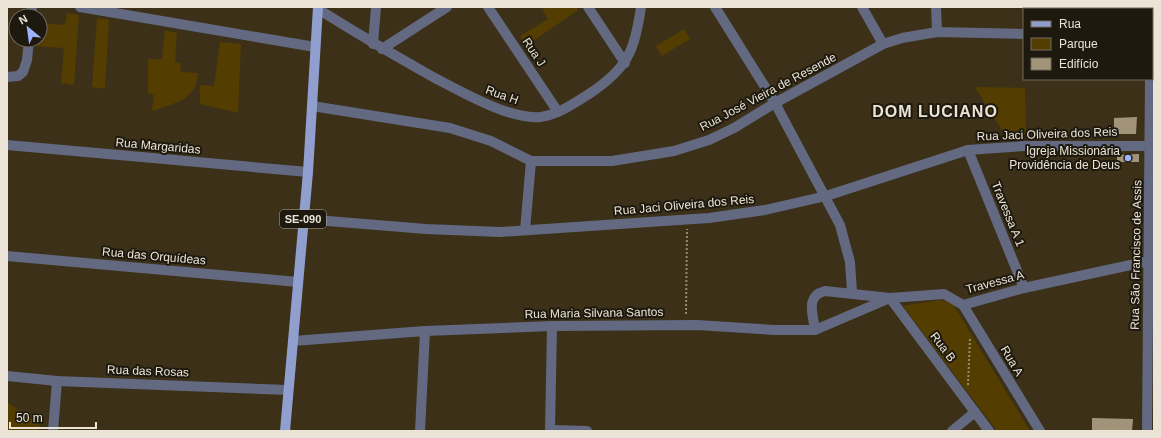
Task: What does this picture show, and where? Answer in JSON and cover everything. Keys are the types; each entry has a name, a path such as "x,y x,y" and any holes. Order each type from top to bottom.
{"main road":[{"name":"SE-090","path":"285,431 308,172 318,8"}],"street":[{"path":"80,7 315,47"},
{"path":"372,44 376,7"},
{"path":"382,49 447,7"},
{"name":"Rua J","path":"488,7 558,112"},
{"path":"588,7 625,63"},
{"name":"Rua H","path":"318,8 372,44 482,103 532,118 558,112 596,89 612,77 625,63 635,42 641,7"},
{"path":"715,7 775,103 826,196 840,225 850,262 852,292"},
{"path":"862,7 883,44"},
{"path":"936,7 936,32"},
{"name":"Rua José Vieira de Resende","path":"312,106 450,128 491,141 531,161 612,161 695,146 722,134 883,44 902,38 936,32 1023,34"},
{"path":"7,77 18,76 23,72 27,60 28,48"},
{"name":"Rua São Francisco de Assis","path":"1147,431 1152,146 1150,80"},
{"name":"Rua Margaridas","path":"7,145 308,172"},
{"name":"Rua Jaci Oliveira dos Reis","path":"303,219 426,229 500,232 688,220 766,210 826,196 968,150 1024,146 1152,146"},
{"name":"Travessa A 1","path":"968,150 1024,288"},
{"path":"525,230 531,161"},
{"name":"Rua das Orquídeas","path":"7,256 298,282"},
{"name":"Travessa A","path":"815,330 812,303 814,296 824,291 852,292 890,298 944,294 963,304 1024,288 1149,260"},
{"name":"Rua Maria Silvana Santos","path":"292,341 425,331 552,326 686,325 775,330 815,330 890,298"},
{"name":"Rua B","path":"890,298 989,431"},
{"name":"Rua A","path":"963,304 1040,431"},
{"path":"552,326 550,430 587,431"},
{"path":"420,431 425,331"},
{"name":"Rua das Rosas","path":"7,376 57,381 288,390"},
{"path":"53,431 57,381"},
{"path":"952,431 975,412"}],"path":[{"path":"686,325 688,220"},
{"path":"968,402 971,318"}],"green space":[{"path":"546,7 576,7 578,10 526,46 520,36 548,19 542,10"},
{"path":"67,13 79,15 74,85 61,83 64,48 48,47 48,24 65,25"},
{"path":"97,18 109,20 105,89 92,87"},
{"path":"684,29 690,39 662,56 656,46"},
{"path":"165,30 177,33 175,62 180,63 181,72 198,73 197,82 189,95 182,100 152,111 154,95 148,93 148,59 162,59"},
{"path":"220,42 241,44 238,113 200,104 200,85 214,86"},
{"path":"975,87 1025,88 1026,135 1006,137"},
{"path":"941,300 953,304 1030,431 997,431 903,306"},
{"path":"7,402 41,426 37,431 7,431"}],"building":[{"path":"1137,117 1136,134 1114,134 1114,118"},
{"name":"Igreja Missionária Providência de Deus","path":"1139,154 1139,162 1117,162 1117,155"},
{"path":"1092,418 1133,419 1132,431 1092,431"}],"place":[{"name":"Igreja Missionária Providência de Deus","path":"1128,158"}],"district":[{"name":"DOM LUCIANO","path":"935,111"}]}
